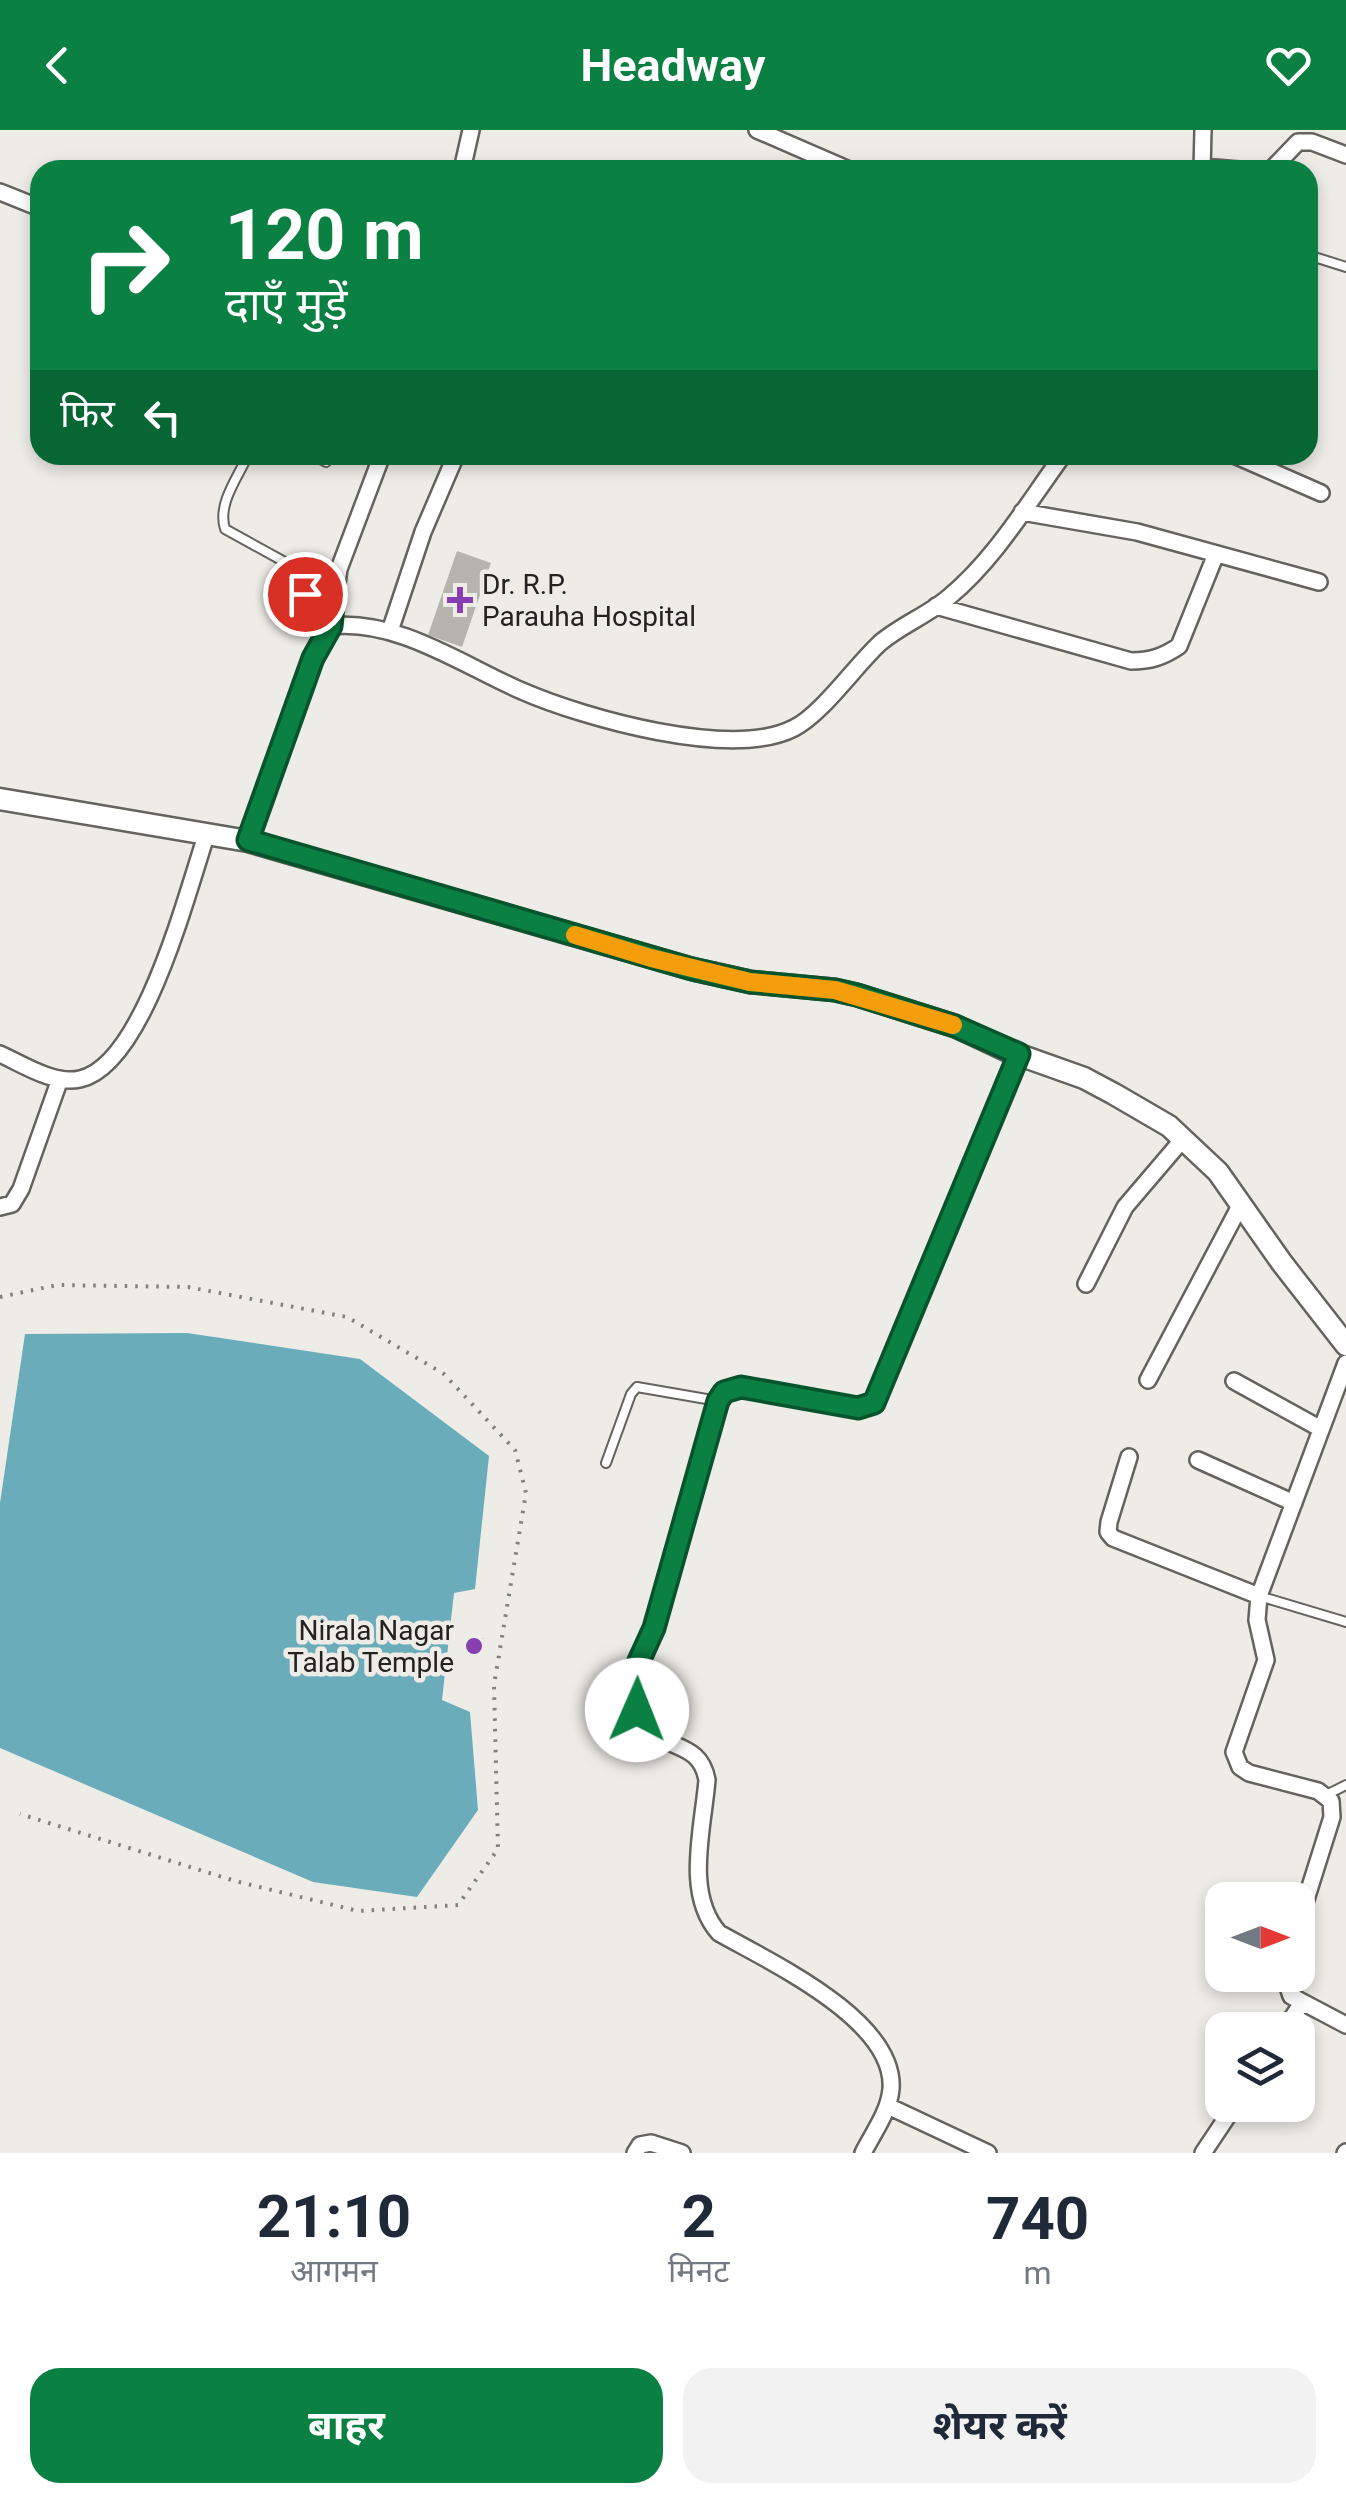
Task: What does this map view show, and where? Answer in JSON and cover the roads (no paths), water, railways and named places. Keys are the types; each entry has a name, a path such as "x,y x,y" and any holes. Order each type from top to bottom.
{"street":[{"path":"464,160 471,130"},
{"path":"758,130 826,160"},
{"path":"1202,131 1202,160"},
{"path":"1280,160 1298,142 1312,142 1346,156"},
{"path":"0,192 30,204"},
{"path":"248,840 313,658 331,626 340,569 378,465"},
{"path":"390,631 423,532 452,465"},
{"path":"331,626 354,624 390,631 527,693 593,717 678,735 748,740 776,736 798,727 882,641 936,606 979,567 1056,465"},
{"path":"1258,465 1321,492"},
{"path":"1022,512 1094,522 1319,582"},
{"path":"936,606 1131,661 1147,661 1166,656 1178,646 1216,554"},
{"path":"0,799 248,840 678,966 750,982 835,990 955,1026 1013,1053 1084,1078 1169,1126 1218,1172 1346,1345"},
{"path":"0,1054 60,1079 82,1079 114,1058 133,1032 154,988 206,834"},
{"path":"863,2153 888,2106 891,2082 886,2059 847,2012 816,1988 719,1933 709,1922 703,1911 698,1880 705,1767 700,1758 649,1732 633,1695 634,1672 654,1628 718,1401 724,1392 741,1387 858,1408 874,1403 1013,1053"},
{"path":"0,1207 12,1204 22,1189 60,1079"},
{"path":"1086,1284 1124,1207 1183,1140"},
{"path":"1148,1380 1240,1204"},
{"path":"1312,1882 1333,1807 1326,1795 1249,1773 1236,1761 1236,1742 1266,1660 1257,1620 1260,1596 1346,1363"},
{"path":"1234,1382 1322,1429"},
{"path":"1129,1457 1108,1522 1112,1538 1260,1596"},
{"path":"1198,1460 1294,1503"},
{"path":"1290,1992 1302,2003 1346,2025"},
{"path":"1296,2012 1302,2003"},
{"path":"888,2106 988,2153"},
{"path":"1203,2153 1224,2122"},
{"path":"635,2153 640,2146 652,2143 682,2153"}],"lane":[{"path":"1318,257 1346,267"},
{"path":"243,465 224,505 225,529 283,562 299,589 333,605"},
{"path":"606,1462 637,1387 718,1401"},
{"path":"1260,1596 1346,1622"},
{"path":"1326,1795 1346,1785"}],"water":[{"path":"187,1333 360,1359 489,1456 475,1589 454,1593 442,1700 470,1712 478,1810 417,1897 313,1882 0,1748 0,1503 25,1334"}],"place":[{"name":"Dr. R.P. Parauha Hospital","path":"460,600"},
{"name":"Nirala Nagar Talab Temple","path":"474,1646"}]}
